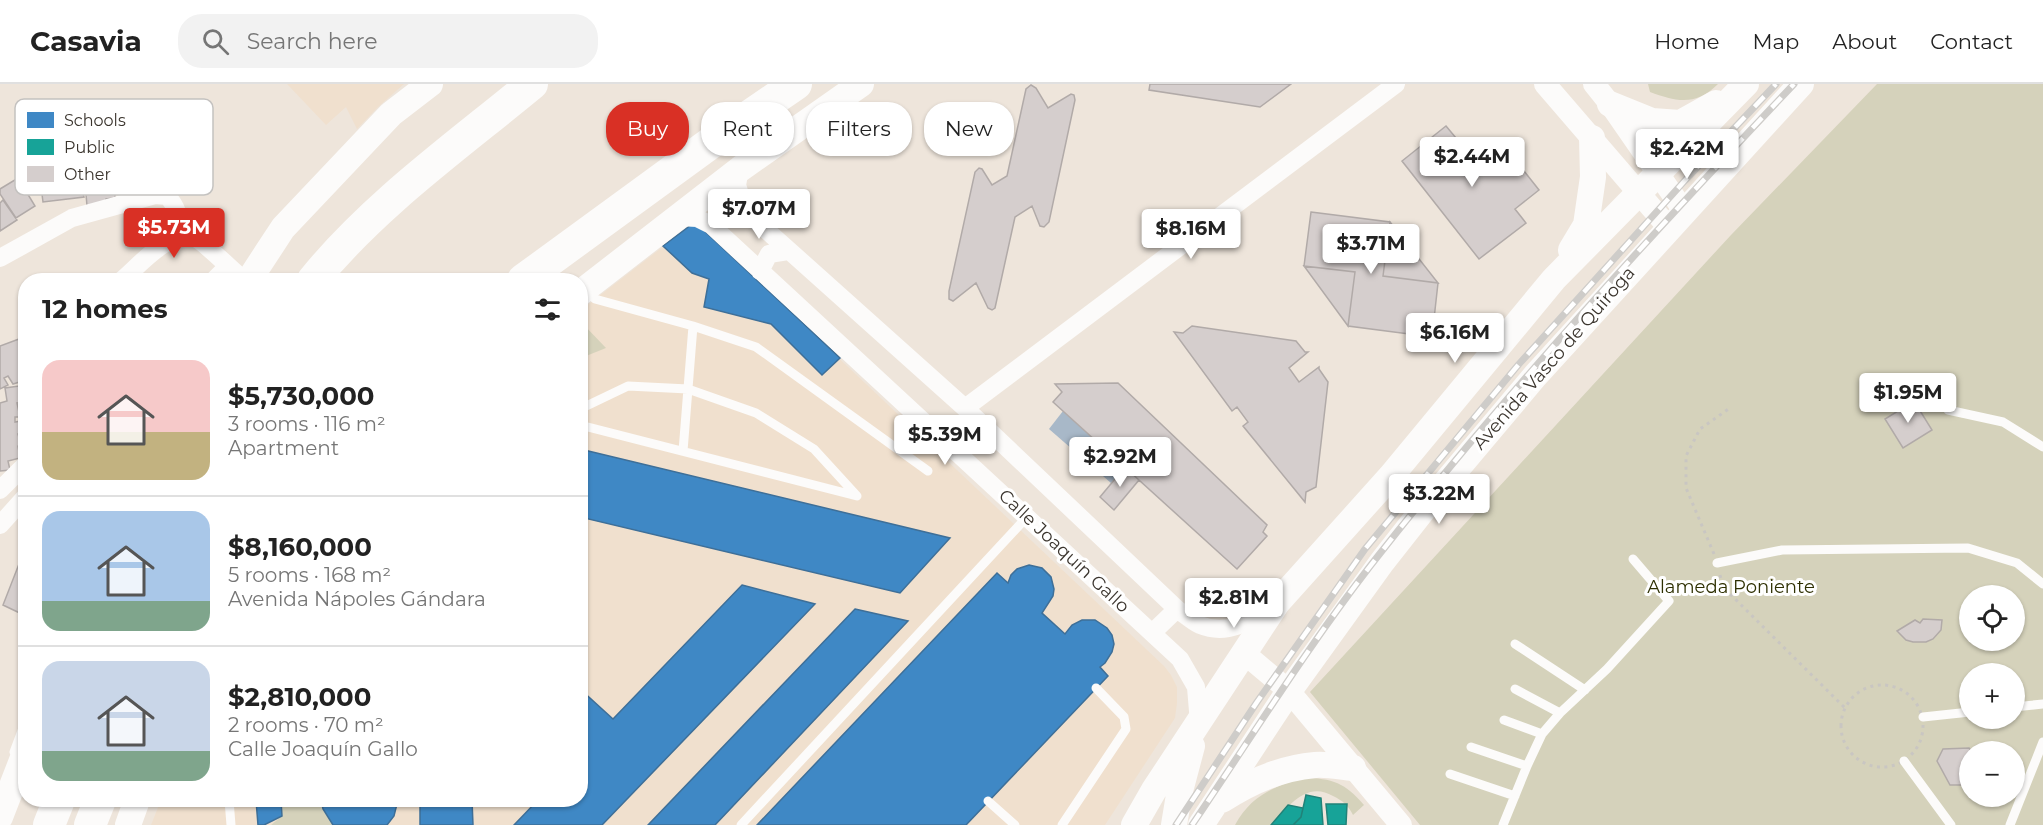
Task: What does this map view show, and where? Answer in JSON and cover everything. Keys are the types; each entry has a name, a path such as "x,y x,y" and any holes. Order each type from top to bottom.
{"highway":[{"path":"319,273 333,255 380,210 532,84"},
{"path":"533,273 723,134 796,84"},
{"path":"49,825 56,807"},
{"path":"90,825 97,807"}],"main road":[{"path":"254,273 283,228 392,114 430,84"},
{"path":"588,287 740,169 861,84"},
{"name":"Avenida Vasco de Quiroga","path":"1207,818 1289,691 1382,562 1430,501 1535,376 1801,84"},
{"path":"1610,104 1652,121 1680,123 1744,86"},
{"path":"1134,825 1154,790 1277,603 1391,476 1554,279 1744,86"},
{"path":"1554,279 1586,225 1593,177 1592,138"},
{"path":"1174,825 1185,767 1198,723"},
{"path":"0,817 18,755"},
{"path":"1207,818 1248,783 1266,775 1316,765 1353,768"},
{"path":"128,825 134,807"}],"street":[{"path":"966,408 1396,84"},
{"path":"1551,91 1570,98 1580,95 1583,84"},
{"path":"1594,84 1658,173 1676,220"},
{"path":"1551,91 1639,192 1676,220"},
{"name":"Calle Joaquín Gallo","path":"740,169 737,185 745,211 966,408 1177,609 1201,625 1217,628 1234,627 1247,623 1277,603"},
{"path":"0,258 72,218 155,195 166,196 173,203 180,219 183,236"},
{"name":"Calle Joaquín Gallo","path":"678,217 697,218 711,225 1180,659 1196,687 1198,723"},
{"path":"130,273 166,242 183,236 196,238 236,273"},
{"path":"760,271 769,254 788,251"},
{"path":"221,273 228,266"},
{"path":"0,490 18,472"},
{"path":"0,525 18,505"},
{"path":"1152,633 1177,609"},
{"path":"1244,653 1289,691 1401,825"}],"lane":[{"path":"588,294 595,299 693,326 756,347 928,471"},
{"path":"683,451 693,326"},
{"path":"588,405 628,387 688,388 756,413 814,449 856,496 588,427"},
{"path":"1948,410 2003,422 2043,447"},
{"path":"741,825 1027,517"},
{"path":"1717,563 1782,550 1968,548 2017,563 2043,584"},
{"path":"1503,825 1542,734 1560,713 1607,669 1669,601 1632,559"},
{"path":"1515,644 1585,690"},
{"path":"1062,825 1126,729 1124,717 1096,688"},
{"path":"1515,688 1560,713"},
{"path":"2025,706 2043,704"},
{"path":"1923,717 1959,713"},
{"path":"1504,720 1542,734"},
{"path":"2010,825 2043,742"},
{"path":"1471,747 1527,766"},
{"path":"1904,761 1951,825"},
{"path":"0,790 7,770"},
{"path":"1450,774 1515,796"},
{"path":"988,801 1013,823"},
{"path":"230,807 231,825"}],"path":[{"path":"1874,685 1899,688 1910,695 1918,705 1923,717 1924,729 1914,753 1904,761 1892,766 1878,767 1866,764 1854,756 1846,746 1842,734 1841,721 1845,708 1862,690 1874,685"}],"shaded area":[{"path":"287,84 404,84 357,129 346,107 326,125"},
{"path":"695,222 1164,666 1177,687 1175,718 1105,825 151,825 158,807 588,807 588,305"}],"green space":[{"path":"1648,84 1718,84 1702,96 1678,100 1650,92"},
{"name":"Alameda Poniente","path":"1877,84 2043,84 2043,825 1420,825 1310,692 1731,235"},
{"path":"588,329 606,348 588,355"},
{"path":"1303,778 1323,779 1338,783 1364,805 1353,815 1340,800 1324,792 1315,791 1298,798 1271,825 1235,825 1248,807 1263,794"},
{"path":"281,807 322,807 333,825 271,825 282,816"}],"water":[{"path":"1063,411 1125,467 1111,483 1049,429"}],"building: Schools":[{"path":"695,222 840,358 822,375 771,324 704,307 709,279 692,273 663,246"},
{"path":"588,451 950,538 900,593 588,519"},
{"path":"1029,565 1042,568 1051,577 1053,596 1042,613 1065,634 1072,625 1082,620 1095,620 1107,628 1112,635 1114,644 1112,652 1100,667 1108,676 966,825 757,825 997,573 1008,583 1011,575 1017,569"},
{"path":"742,585 815,604 602,825 514,825 531,807 588,807 588,696 613,719"},
{"path":"855,609 908,621 715,825 648,825"},
{"path":"257,807 281,807 282,816 264,825 258,825"},
{"path":"323,807 396,807 394,816 387,825 333,825"},
{"path":"420,807 472,807 473,825 420,825"}],"building: Public":[{"path":"1306,795 1321,798 1323,825 1293,825 1301,817"},
{"path":"1326,804 1347,804 1346,825 1328,825"},
{"path":"1288,805 1303,808 1301,817 1293,825 1271,825"}],"building: Other":[{"path":"1150,84 1291,84 1260,107 1149,90"},
{"path":"1031,85 1036,88 1048,108 1071,94 1074,95 1075,100 1049,222 1044,227 1040,226 1032,206 1015,217 995,308 992,310 988,308 976,283 953,301 949,299 949,291 975,172 979,168 982,169 992,185 1007,176 1011,156 1014,156 1014,144 1026,89"},
{"path":"1446,126 1456,138 1488,139 1487,168 1509,152 1539,190 1515,209 1526,223 1479,259 1402,161"},
{"path":"15,180 15,195 28,195 35,206 16,218 0,194 0,189"},
{"path":"42,195 83,195 84,197 43,202"},
{"path":"86,195 115,195 115,198 106,199 106,204 87,206"},
{"path":"3,200 17,220 0,231 0,203"},
{"path":"1311,212 1390,222 1383,276 1438,283 1432,337 1348,326 1355,272 1304,266"},
{"path":"1390,222 1438,283 1383,276"},
{"path":"1304,266 1355,272 1348,326"},
{"path":"1192,326 1296,341 1305,352 1308,352 1289,368 1299,382 1319,367 1328,382 1316,487 1306,492 1305,502 1243,426 1248,422 1237,407 1232,411 1174,332 1183,333"},
{"path":"18,339 18,382 13,384 8,376 4,378 8,385 0,389 0,346"},
{"path":"1118,383 1267,525 1263,532 1267,536 1237,569 1053,402 1062,392 1055,384"},
{"path":"18,386 18,417 15,417 15,422 18,421 18,458 8,461 10,470 0,471 0,403 7,401 5,388"},
{"path":"1914,401 1932,430 1903,448 1885,419"},
{"path":"1125,467 1139,480 1114,510 1100,497"},
{"path":"18,567 18,612 3,605"},
{"path":"1923,619 1942,620 1941,630 1933,639 1926,642 1913,642 1906,640 1897,631 1915,620 1920,623"},
{"path":"1959,748 1959,785 1950,785 1937,761 1943,749"}],"railway":[{"path":"1176,825 1257,702 1365,549 1519,364 1689,176 1776,84"},
{"path":"1192,825 1329,621 1427,495 1581,315 1794,84"}]}
